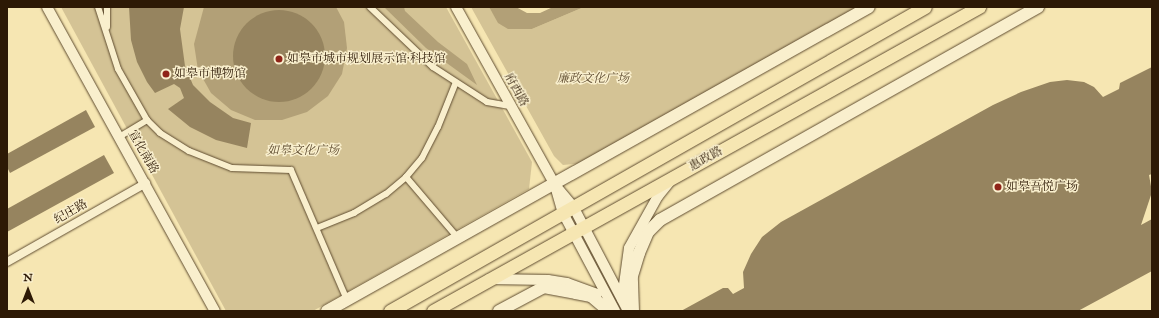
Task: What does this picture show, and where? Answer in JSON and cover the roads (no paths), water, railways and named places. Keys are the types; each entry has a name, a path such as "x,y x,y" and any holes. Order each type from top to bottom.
{"main road":[{"path":"327,311 555,185 869,7"},
{"name":"惠政路","path":"390,311 925,7"},
{"name":"惠政路","path":"432,311 979,7"},
{"path":"632,311 632,276 639,252 648,232 660,220 1038,7"},
{"path":"498,311 544,287 591,296 612,308"}],"street":[{"name":"宣化南路","path":"47,7 146,183 215,311"},
{"path":"98,7 118,69 147,120 160,133 189,151 232,168 291,170 347,300"},
{"path":"107,7 107,33"},
{"path":"370,7 433,67 487,102 510,106"},
{"name":"府西路","path":"456,7 579,230 628,311"},
{"path":"317,228 354,213 386,194 406,177 422,158 438,126 456,82"},
{"path":"119,137 147,120"},
{"path":"406,177 458,238"},
{"path":"622,300 629,248 658,196 674,177"},
{"name":"纪庄路","path":"7,262 146,183"},
{"name":"府西路","path":"579,230 612,308"},
{"path":"489,279 548,280 567,283 591,290 612,308"}],"place":[{"name":"如皋市城市规划展示馆·科技馆","path":"279,59"},
{"name":"如皋市博物馆","path":"166,74"},
{"name":"如皋吾悦广场","path":"998,187"}],"park label":[{"name":"廉政文化广场","path":"593,79"},
{"name":"如皋文化广场","path":"303,151"}]}
